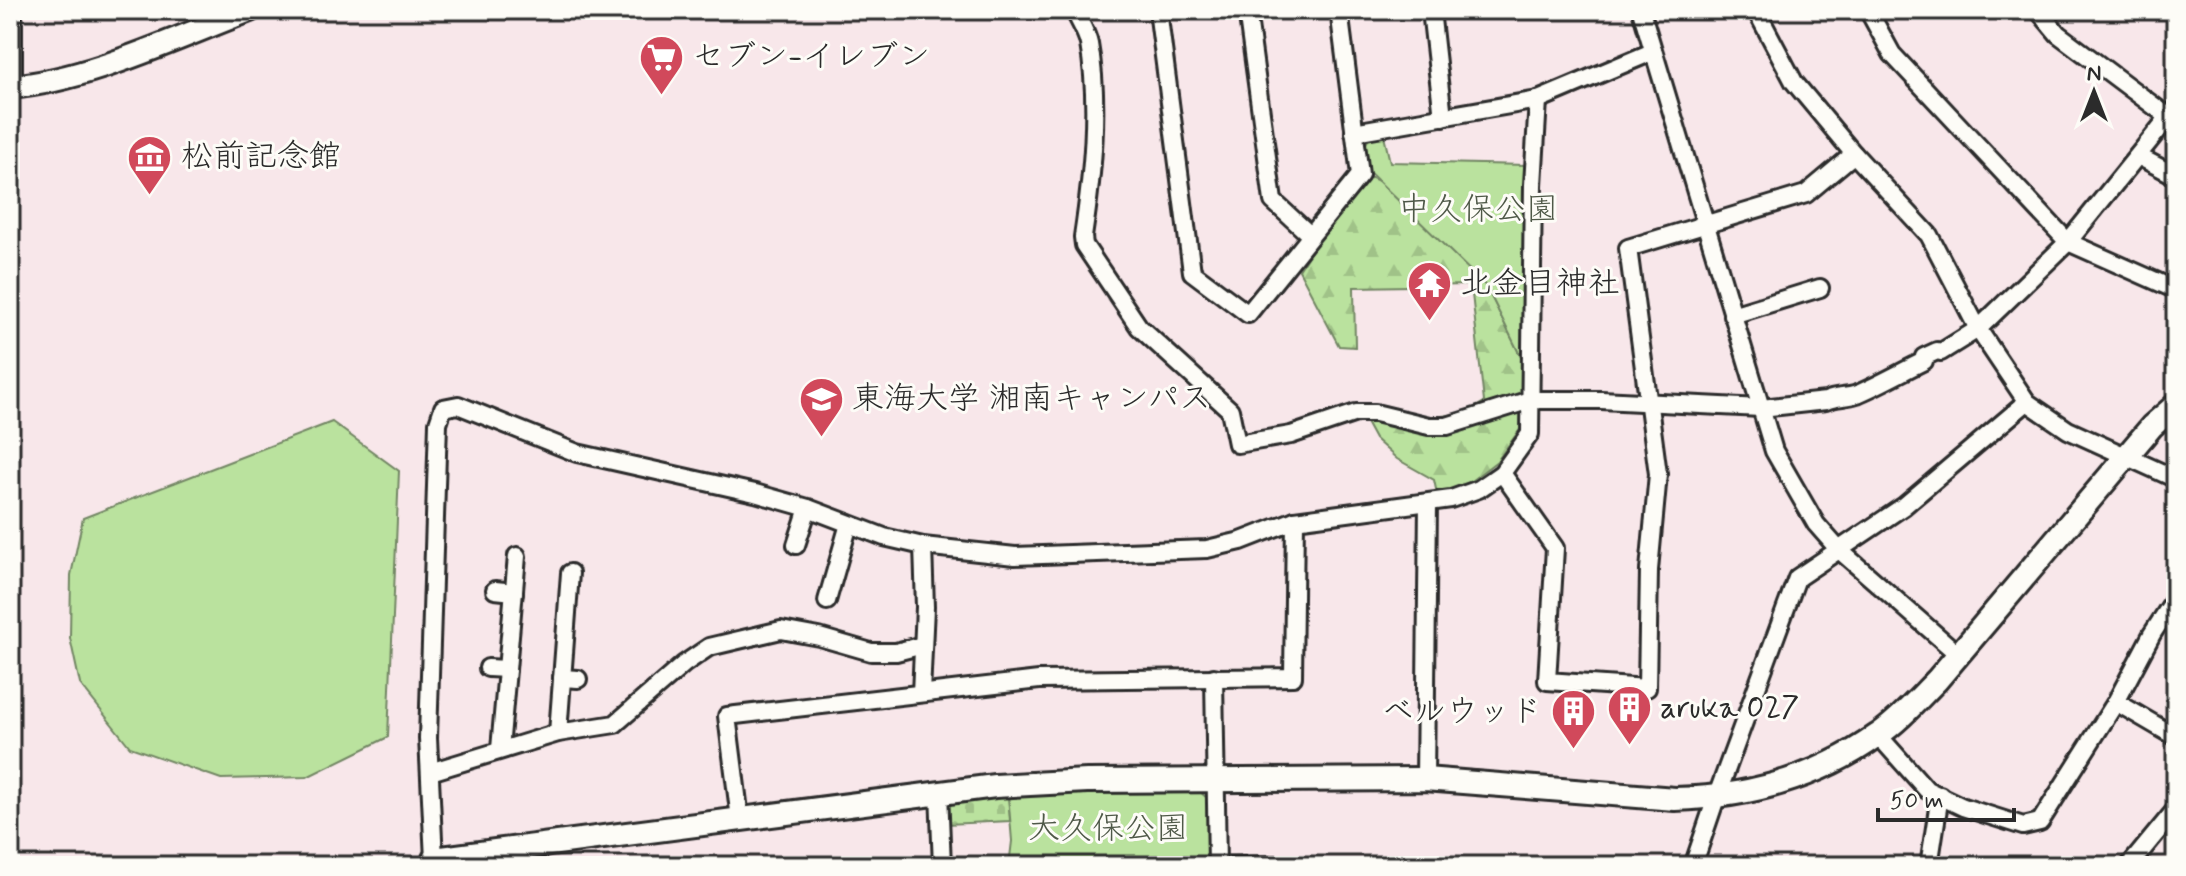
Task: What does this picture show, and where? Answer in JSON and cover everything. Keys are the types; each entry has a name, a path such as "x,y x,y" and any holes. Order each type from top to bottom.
{"street":[{"path":"13,10 11,87 81,73 250,10"},
{"path":"1074,10 1089,41 1094,114 1092,177 1084,245 1139,327 1230,410 1237,444 1291,435 1356,413 1375,413 1416,424 1447,426 1530,400 1761,408 1859,394 1870,386 1903,373 1924,361 1924,357 1941,352 1978,329 2068,242 2173,113 2058,34 2038,10"},
{"path":"1158,10 1192,272 1248,314 1360,175 1339,10"},
{"path":"1247,10 1273,201 1310,235"},
{"path":"1431,10 1443,117"},
{"path":"1641,10 1774,451 1816,524 1838,549 1959,655"},
{"path":"1756,10 1794,82 1854,154 1929,235 1978,329 2027,402 2068,430 2176,479"},
{"path":"1868,10 1892,54 2068,242 2176,290"},
{"path":"1354,132 1538,100 1652,52"},
{"path":"1538,100 1533,185 1530,434 1502,473 1479,489 1451,499 1295,520 1241,541 1207,549 1166,553 1015,556 923,546 884,537 808,508 577,453 458,405 443,408 438,439 428,738 434,863 939,792 1087,781 1425,779 1675,799 1716,798 1772,786 1806,774 1878,735 1937,680 2152,426 2176,405"},
{"path":"1502,473 1555,548 1547,681 1647,688 1649,570 1658,474 1628,248 1806,194 1854,154"},
{"path":"2138,156 2176,176"},
{"path":"1732,315 1820,288"},
{"path":"1693,866 1797,578 1904,506 2027,402"},
{"path":"1425,779 1428,503"},
{"path":"796,545 808,508"},
{"path":"740,819 727,716 1039,680 1293,677 1295,520"},
{"path":"827,601 849,524"},
{"path":"921,693 923,546"},
{"path":"500,749 517,556"},
{"path":"558,733 570,678 560,612 570,573"},
{"path":"495,590 514,592"},
{"path":"1878,735 1927,790 1963,807 2023,826 2040,822 2116,702 2152,634 2176,597"},
{"path":"430,772 558,733 615,724 684,664 709,647 781,630 871,652 896,652 923,645"},
{"path":"488,668 507,669"},
{"path":"1214,677 1217,866"},
{"path":"2116,702 2176,737"},
{"path":"939,792 942,866"},
{"path":"1929,866 1940,795"},
{"path":"2129,866 2176,809"},
{"path":"1223,866 1294,865"}],"green space":[{"name":"中久保公園","path":"1384,136 1390,162 1527,165 1524,363 1486,286 1368,171 1365,145 1370,137"},
{"path":"1361,173 1381,182 1486,286 1524,363 1521,428 1497,461 1467,484 1437,494 1434,480 1397,459 1375,439 1357,406 1438,416 1470,410 1484,402 1471,285 1354,287 1355,347 1339,346 1299,270"},
{"path":"332,422 399,471 388,737 307,777 221,779 130,747 80,684 70,638 71,575 83,518"},
{"name":"大久保公園","path":"1200,792 1207,798 1207,866 1009,866 1012,841 1008,794"},
{"path":"1008,794 1010,821 947,824 946,797"}],"place":[{"name":"セブン-イレブン","path":"661,96"},
{"name":"松前記念館","path":"150,196"},
{"name":"北金目神社","path":"1429,323"},
{"name":"東海大学 湘南キャンパス","path":"821,438"},
{"name":"aruka 027","path":"1629,747"},
{"name":"ベルウッド","path":"1573,751"}]}
